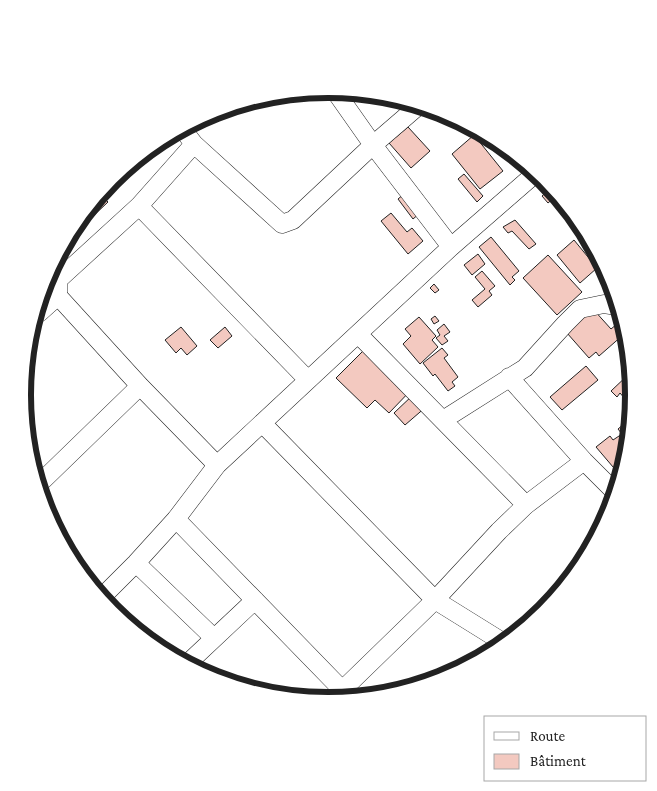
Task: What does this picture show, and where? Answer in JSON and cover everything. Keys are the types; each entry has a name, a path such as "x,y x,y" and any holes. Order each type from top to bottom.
{"street":[{"path":"340,99 373,145 452,247"},
{"path":"217,465 140,386 55,282 139,206 189,137 282,224 292,220 413,111"},
{"path":"106,593 176,518 217,465 452,247 531,178"},
{"path":"139,206 308,380"},
{"path":"443,420 525,368 580,309 604,304 612,305"},
{"path":"358,334 526,505"},
{"path":"509,378 611,488"},
{"path":"43,480 140,386"},
{"path":"262,423 435,600 498,639"},
{"path":"344,692 526,505 584,461"},
{"path":"176,518 255,600 337,693"},
{"path":"136,563 214,638"},
{"path":"192,659 255,600"}],"building":[{"path":"408,127 430,151 411,168 389,143"},
{"path":"473,136 503,171 480,189 452,154"},
{"path":"464,174 483,196 477,202 458,179"},
{"path":"546,193 552,200 548,203 542,196"},
{"path":"404,194 420,213 413,219 398,199"},
{"path":"105,199 108,202 89,220"},
{"path":"391,213 407,232 412,228 423,241 408,254 381,221"},
{"path":"515,220 536,244 529,249 512,231 508,233 503,227"},
{"path":"491,237 519,271 512,277 515,280 510,285 479,247"},
{"path":"574,240 597,268 580,283 557,255"},
{"path":"478,254 485,264 472,275 464,265"},
{"path":"548,255 582,292 557,315 523,278"},
{"path":"482,271 495,286 489,291 492,295 478,307 472,300 485,289 475,277"},
{"path":"434,284 439,290 435,293 430,288"},
{"path":"593,309 611,329 617,324 620,338 599,356 596,352 589,358 567,333"},
{"path":"435,316 439,321 434,324 431,319"},
{"path":"419,317 436,336 432,340 438,347 420,364 403,344 411,336 405,329"},
{"path":"444,324 450,332 444,336 448,341 442,345 436,338 440,335 437,330"},
{"path":"181,327 197,346 187,355 181,348 176,353 165,340"},
{"path":"225,327 232,336 218,348 210,340"},
{"path":"368,346 415,386 389,413 375,400 367,408 336,378"},
{"path":"442,348 448,355 444,358 458,377 452,382 455,386 448,391 435,374 433,376 423,363"},
{"path":"586,366 598,380 562,410 550,397"},
{"path":"625,378 626,400 620,393 617,397 611,391"},
{"path":"414,394 427,406 405,425 394,413"},
{"path":"624,424 616,471 596,447 610,436 613,440 622,434 618,429"}]}
